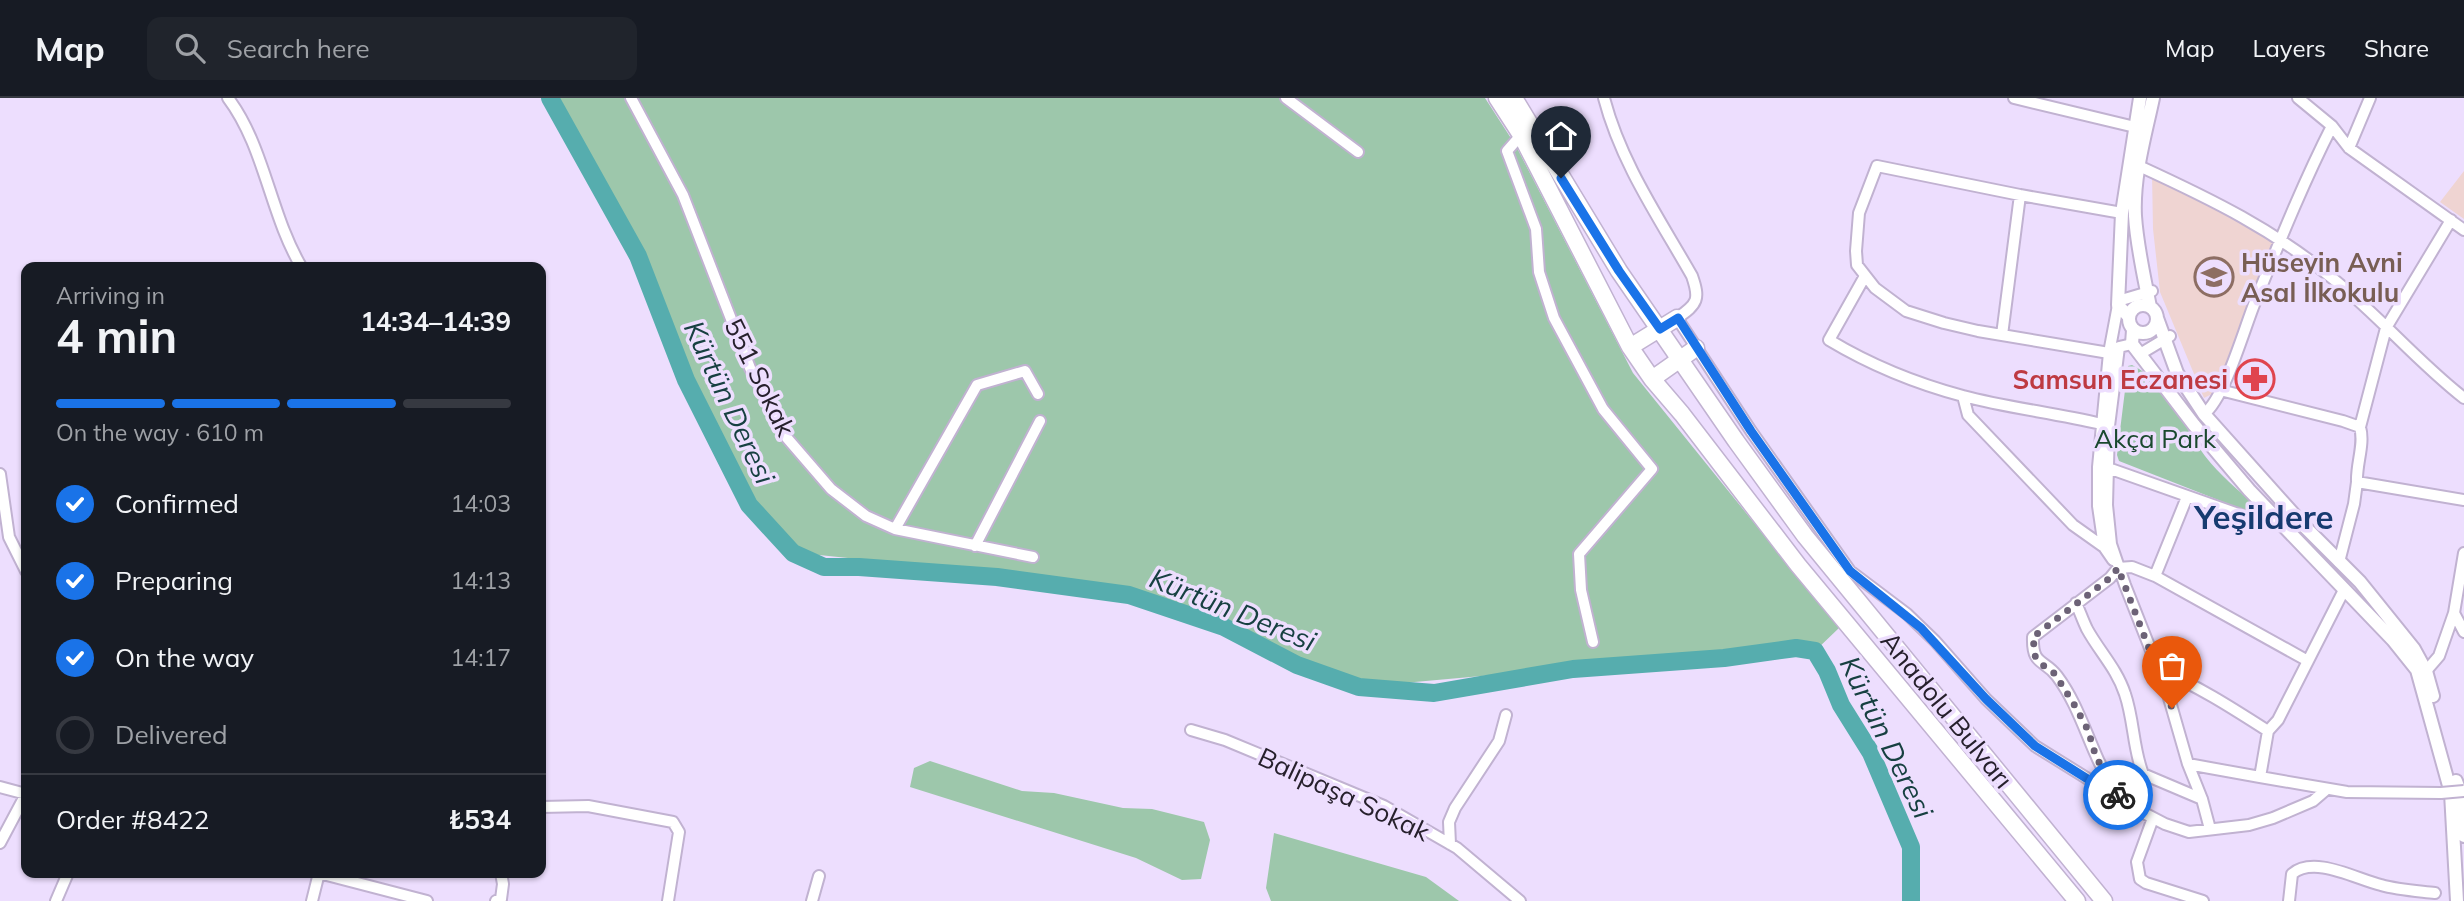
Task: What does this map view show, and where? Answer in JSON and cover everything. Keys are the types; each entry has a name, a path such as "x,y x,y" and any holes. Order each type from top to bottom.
{"highway":[{"name":"Anadolu Bulvarı","path":"1497,98 1521,135 1630,347 1651,379 1682,414 1798,565 2077,901"},
{"name":"Anadolu Bulvarı","path":"1514,98 1573,198 1735,441 1805,536 2104,900"},
{"path":"1630,347 1678,318"},
{"path":"1651,379 1696,348"}],"main road":[{"path":"2140,98 2122,213 2118,303 2129,317 2136,349 2249,491 2393,640 2417,670 2451,793 2457,901"},
{"path":"2153,98 2139,166 2135,214 2139,256 2150,292 2150,306 2167,338 2177,373 2204,414 2360,582 2414,649 2427,671 2460,792 2464,836"},
{"path":"2129,317 2137,306 2150,306"},
{"path":"2133,330 2147,332 2154,327 2157,318"}],"street":[{"path":"228,98 255,150 290,248 298,262"},
{"name":"551 Sokak","path":"631,98 683,195 750,368 787,438 831,489 866,516 895,529 1033,557"},
{"path":"1286,98 1358,152"},
{"path":"1604,98 1611,125 1629,167 1692,276 1698,293 1696,302 1678,318 1751,431 1850,571 1907,614 1936,641 1986,699 2035,746 2154,818 2189,832 2249,825 2313,801 2327,789"},
{"path":"2014,98 2135,127"},
{"path":"2298,98 2332,126 2348,148 2464,230"},
{"path":"2348,148 2370,98"},
{"path":"2204,414 2212,408 2220,390 2304,186 2332,126"},
{"path":"1521,135 1507,151 1536,229 1539,272 1554,318 1603,409 1652,469 1579,554 1581,590 1593,642"},
{"path":"2109,353 1944,323 1906,311 1875,288 1857,265 1859,214 1877,166 2122,213"},
{"path":"2139,166 2245,217 2282,240 2339,283 2441,381 2464,398"},
{"path":"2002,335 2021,195"},
{"path":"2339,562 2354,504 2356,468 2362,435 2360,427 2386,328 2451,220"},
{"path":"1865,276 1829,340 1908,377 1963,396 2105,425"},
{"path":"2113,370 2109,353 2115,333 2118,303 2150,292"},
{"path":"2104,547 2098,506 2105,425 2119,347 2136,349 2167,338"},
{"path":"895,529 977,385 1025,371 1038,394"},
{"path":"2220,390 2360,427"},
{"path":"1963,396 1968,415 2073,525 2104,547 2118,568"},
{"path":"975,546 1040,421"},
{"path":"2105,425 2111,544 2158,669 2210,830"},
{"path":"2108,468 2261,522 2283,525"},
{"path":"0,474 4,538 21,564"},
{"path":"2357,482 2464,500"},
{"path":"2155,576 2187,497"},
{"path":"2427,671 2440,656 2454,613 2464,553"},
{"path":"2121,800 2096,757 2088,730 2075,706 2055,674 2035,656 2033,637 2110,578 2118,568 2132,567 2155,576 2308,661"},
{"path":"2260,778 2268,731 2278,720 2344,590"},
{"path":"2076,604 2087,629 2113,667 2125,694 2143,774 2202,799"},
{"path":"2454,613 2464,632"},
{"path":"2158,669 2190,683 2268,731"},
{"path":"1450,844 1449,822 1455,808 1499,741 1506,715"},
{"name":"Balipaşa Sokak","path":"1191,730 1225,740 1384,806 1450,844 1520,901"},
{"path":"2188,764 2361,793 2464,791"},
{"path":"0,788 21,793"},
{"path":"0,843 21,803"},
{"path":"546,807 588,806 673,822 679,832 668,901"},
{"path":"2154,818 2137,862 2140,879 2203,901"},
{"path":"2289,901 2292,874 2300,867 2310,866 2361,877 2379,885 2435,894"},
{"path":"812,901 819,876"},
{"path":"56,901 66,878"},
{"path":"312,901 318,878"},
{"path":"338,878 428,901"},
{"path":"496,901 501,899 502,878"}],"shaded area":[{"path":"2464,171 2464,219 2440,202"},
{"name":"Hüseyin Avni Asal İlkokulu","path":"2152,174 2273,240 2277,262 2220,390 2204,398 2160,292 2153,229"}],"green space":[{"path":"551,98 1485,98 1516,146 1633,373 1839,628 1815,651 1796,648 1359,687 1224,627 1129,595 1050,579 800,553 749,505 638,256"},
{"name":"Akça Park","path":"2132,365 2156,382 2205,456 2255,505 2254,514 2119,461 2117,455 2128,366"},
{"path":"930,761 1022,791 1054,793 1123,808 1152,809 1204,822 1210,840 1201,879 1182,880 1136,858 910,787 914,768"},
{"path":"1274,833 1426,877 1459,901 1271,901 1266,888"}],"waterway":[{"name":"Kürtün Deresi","path":"550,98 638,256 686,380 749,505 793,553 824,567 997,577 1129,595 1224,627 1297,665 1359,687 1434,693 1573,669 1724,658 1796,648 1815,651 1827,671 1841,705 1871,753 1911,847 1911,901"}],"way so far":[{"path":"2118,795 2096,757 2088,730 2075,706 2055,674 2035,656 2033,637 2110,578 2118,568 2172,708"}],"place":[{"name":"Hüseyin Avni Asal İlkokulu","path":"2214,277"},
{"name":"Samsun Eczanesi","path":"2255,379"}],"district":[{"name":"Yeşildere","path":"2264,516"}],"route":[{"path":"1561,178 1619,271 1660,329 1678,318 1751,431 1850,571 1907,614 1936,641 1986,699 2035,746 2121,800 2118,795"}]}
